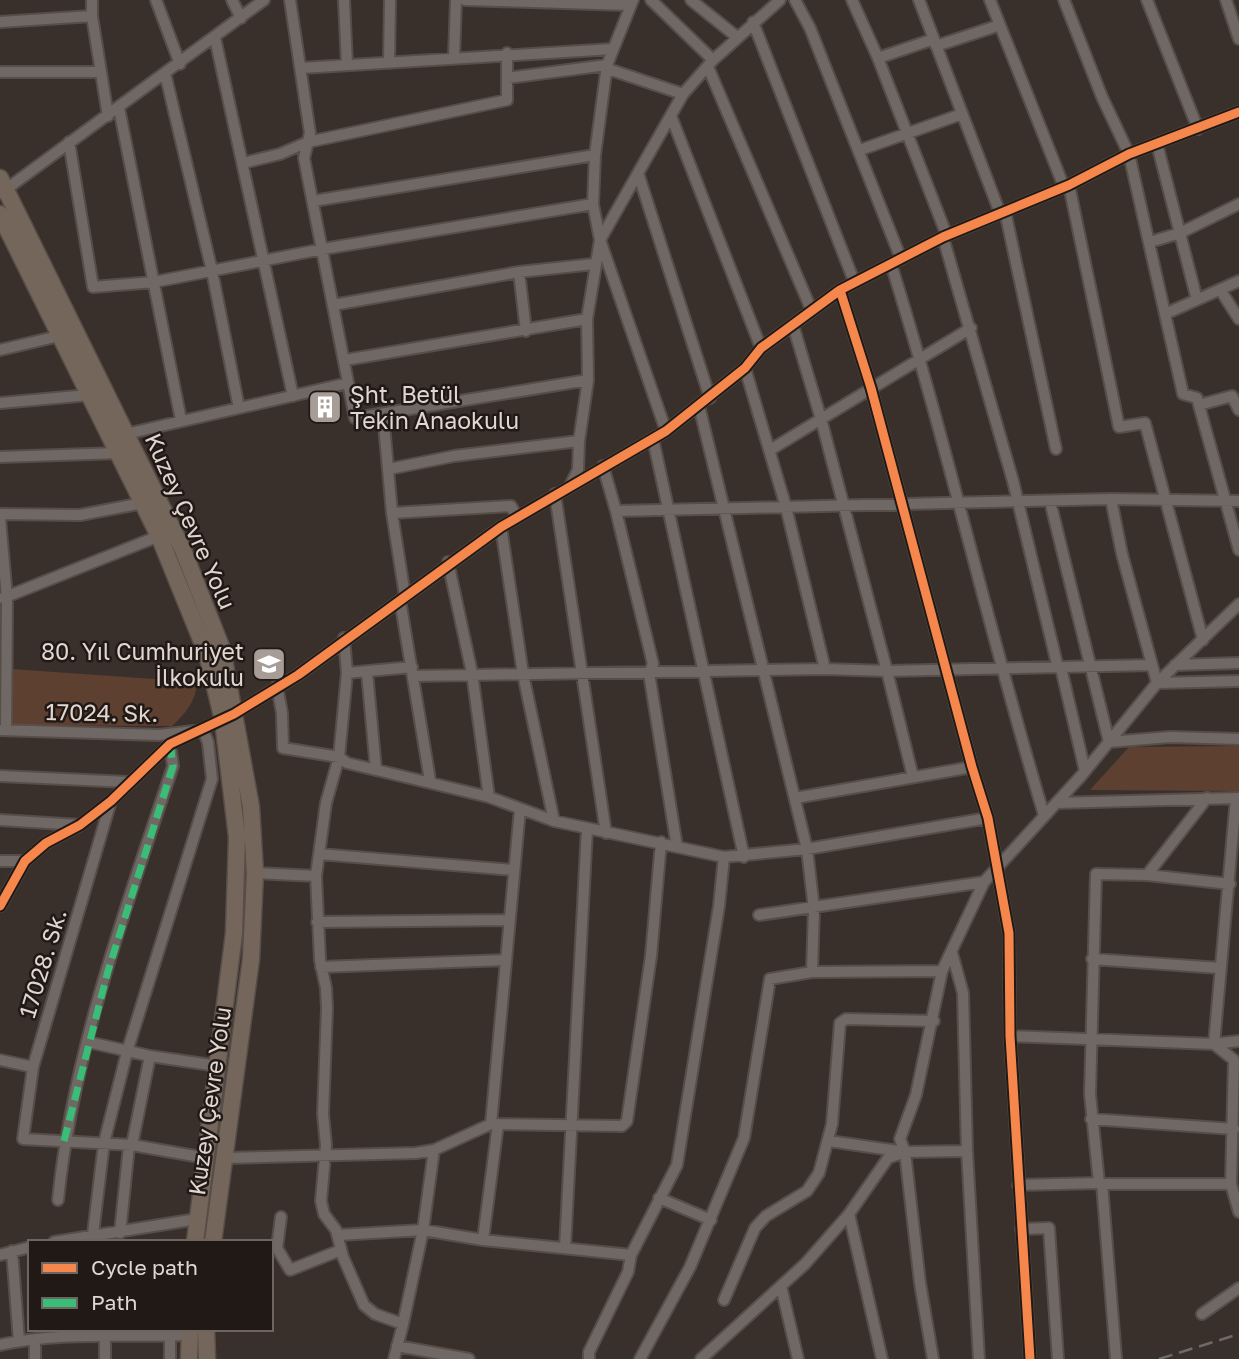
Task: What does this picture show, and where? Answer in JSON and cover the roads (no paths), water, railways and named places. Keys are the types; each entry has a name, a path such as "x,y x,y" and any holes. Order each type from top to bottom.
{"highway":[{"name":"Kuzey Çevre Yolu","path":"1,187 183,550 222,649 237,837 234,933 195,1240"},
{"name":"Kuzey Çevre Yolu","path":"0,214 159,536 207,653 228,717 251,807 255,873 251,959 213,1240"},
{"path":"206,1331 208,1359"},
{"path":"189,1332 189,1359"}],"street":[{"path":"92,0 92,16 108,116"},
{"path":"156,0 180,64"},
{"path":"232,0 241,18"},
{"path":"1,187 108,116 264,0"},
{"path":"303,0 290,1 309,142 304,158 355,418 588,380"},
{"path":"344,0 347,65"},
{"path":"389,63 390,0"},
{"path":"454,57 456,0"},
{"path":"465,0 631,3 608,67 595,155 593,204 600,240 666,431"},
{"path":"651,0 711,63 811,309"},
{"path":"691,0 737,37"},
{"path":"571,484 578,470 579,441 588,380 587,319 600,240 683,94 737,37 780,0"},
{"path":"795,0 810,28 860,150 896,261 958,504 1044,815"},
{"path":"852,0 908,133 945,237 1018,502 1085,771"},
{"path":"919,0 1002,212 1056,449"},
{"path":"990,0 1066,186 1119,427 1145,423 1203,640"},
{"path":"1064,0 1102,97 1129,154 1183,394 1197,398 1223,502 1239,550"},
{"path":"1147,0 1198,129"},
{"path":"1226,0 1239,39"},
{"path":"0,22 92,16"},
{"path":"753,22 854,281"},
{"path":"878,58 1000,25"},
{"path":"215,38 266,261 293,396"},
{"path":"301,68 507,53 613,49"},
{"path":"243,163 279,154 309,142 507,100 507,53"},
{"path":"507,78 608,67 683,94"},
{"path":"0,72 100,72"},
{"path":"165,73 212,271 239,408"},
{"path":"119,108 181,419"},
{"path":"0,906 24,861 46,843 80,825 111,801 170,744 228,717 298,675 448,562 571,484 666,431 746,368 761,348 839,290 945,237 1066,186 1129,154 1239,112"},
{"path":"860,150 962,114"},
{"path":"671,116 761,348"},
{"path":"69,142 93,287 154,282 323,249 593,204"},
{"path":"1157,144 1197,300"},
{"path":"313,201 595,155"},
{"path":"638,173 710,398"},
{"path":"1150,242 1180,233 1239,204"},
{"path":"333,305 519,272 594,264"},
{"path":"519,272 526,331"},
{"path":"1165,314 1239,281"},
{"path":"839,290 871,388 988,818 999,870 1009,933 1010,1037 1030,1359"},
{"path":"1221,291 1239,319"},
{"path":"345,360 587,319"},
{"path":"793,324 821,419 913,777"},
{"path":"770,450 971,328"},
{"path":"0,350 59,336"},
{"path":"746,368 786,507 825,669"},
{"path":"126,434 181,419 348,383"},
{"path":"0,403 89,395"},
{"path":"1199,405 1232,396 1239,410"},
{"path":"699,406 807,849 814,909 812,972"},
{"path":"383,414 392,513 430,780"},
{"path":"653,439 744,857"},
{"path":"389,469 454,456 579,441"},
{"path":"0,457 119,453"},
{"path":"603,466 653,664 649,673 677,847"},
{"path":"555,494 606,832"},
{"path":"1111,499 1122,554 1157,683"},
{"path":"616,511 1111,499 1167,502 1239,501"},
{"path":"1050,501 1109,742"},
{"path":"0,514 80,515 143,503"},
{"path":"392,513 511,506 517,517"},
{"path":"0,519 3,730"},
{"path":"501,527 523,674 554,821"},
{"path":"3,598 159,536"},
{"path":"448,562 472,673 489,797"},
{"path":"933,1359 920,1283 905,1152 900,1139 916,1095 934,1021 942,971 984,882 999,870 1021,839 1085,771 1157,683 1238,606"},
{"path":"344,638 346,673 339,757 326,803 316,876 317,922 327,1008 325,1156 321,1201 324,1214 338,1235 341,1250 364,1305 374,1314 403,1324"},
{"path":"1175,665 1239,663"},
{"path":"346,673 649,673 825,669 887,671 1152,665"},
{"path":"367,672 376,770"},
{"path":"1157,683 1239,681"},
{"path":"277,686 282,713 283,748 339,757 376,770 430,780 489,797 554,821 724,857 807,849 988,818"},
{"name":"17024. Sk.","path":"3,730 159,735 202,730"},
{"path":"93,1234 104,1143 127,1052 212,779 208,742 202,730"},
{"path":"1109,742 1170,737 1239,739"},
{"path":"58,1200 64,1141 88,1042 173,766 170,744"},
{"path":"795,798 972,767"},
{"path":"0,776 128,782"},
{"path":"1147,875 1207,798"},
{"path":"1056,803 1238,798 1230,884 1234,899 1220,968 1214,1044"},
{"name":"17028. Sk.","path":"64,1141 23,1139 33,1067 111,801"},
{"path":"483,1240 512,870 520,809"},
{"path":"0,820 80,825"},
{"path":"565,1248 587,829"},
{"path":"225,1158 434,1150 494,1124 622,1126 627,1121 651,956 661,842"},
{"path":"319,854 512,870"},
{"path":"589,1359 589,1352 628,1272 631,1255 677,1165 719,906 724,857"},
{"path":"0,861 24,861"},
{"path":"255,873 316,876"},
{"path":"1116,1358 1101,1184 1091,1119 1092,959 1096,874 1147,875 1230,884"},
{"path":"758,915 814,909 984,882"},
{"path":"317,922 509,920"},
{"path":"952,953 963,993 967,1151 978,1359"},
{"path":"1092,959 1220,968"},
{"path":"321,967 505,960"},
{"path":"639,1359 667,1311 711,1220 744,1138 769,979 812,972 942,971"},
{"path":"723,1300 755,1228 766,1216 798,1199 814,1185 829,1141 840,1023 846,1019 934,1021"},
{"path":"1010,1037 1214,1044 1239,1041"},
{"path":"88,1042 127,1052 218,1066"},
{"path":"1214,1044 1236,1060 1231,1184 1239,1212"},
{"path":"112,1236 150,1056"},
{"path":"0,1060 33,1067"},
{"path":"1091,1119 1234,1129"},
{"path":"64,1141 130,1145 206,1158"},
{"path":"829,1141 905,1152 967,1151"},
{"path":"394,1359 423,1230 434,1150"},
{"path":"701,1359 805,1264 849,1214 888,1158 905,1152"},
{"path":"1018,1185 1231,1184"},
{"path":"659,1198 711,1220"},
{"path":"849,1214 881,1359"},
{"path":"281,1217 277,1248 290,1270 341,1250"},
{"path":"65,1240 93,1234 112,1236 197,1219"},
{"path":"1021,1229 1049,1228 1058,1359"},
{"path":"338,1235 423,1230 483,1240 631,1255"},
{"path":"0,1255 28,1247"},
{"path":"12,1251 19,1341"},
{"path":"781,1286 798,1359"},
{"path":"1202,1314 1239,1288"},
{"path":"0,1345 35,1341 66,1333 170,1336 189,1332"},
{"path":"105,1359 111,1333"},
{"path":"170,1336 170,1359"},
{"path":"34,1359 35,1341"},
{"path":"397,1346 469,1359"}],"railway":[{"path":"1159,1359 1239,1334"}],"place":[{"name":"Şht. Betül Tekin Anaokulu","path":"325,407"},
{"name":"80. Yıl Cumhuriyet İlkokulu","path":"269,664"}]}
